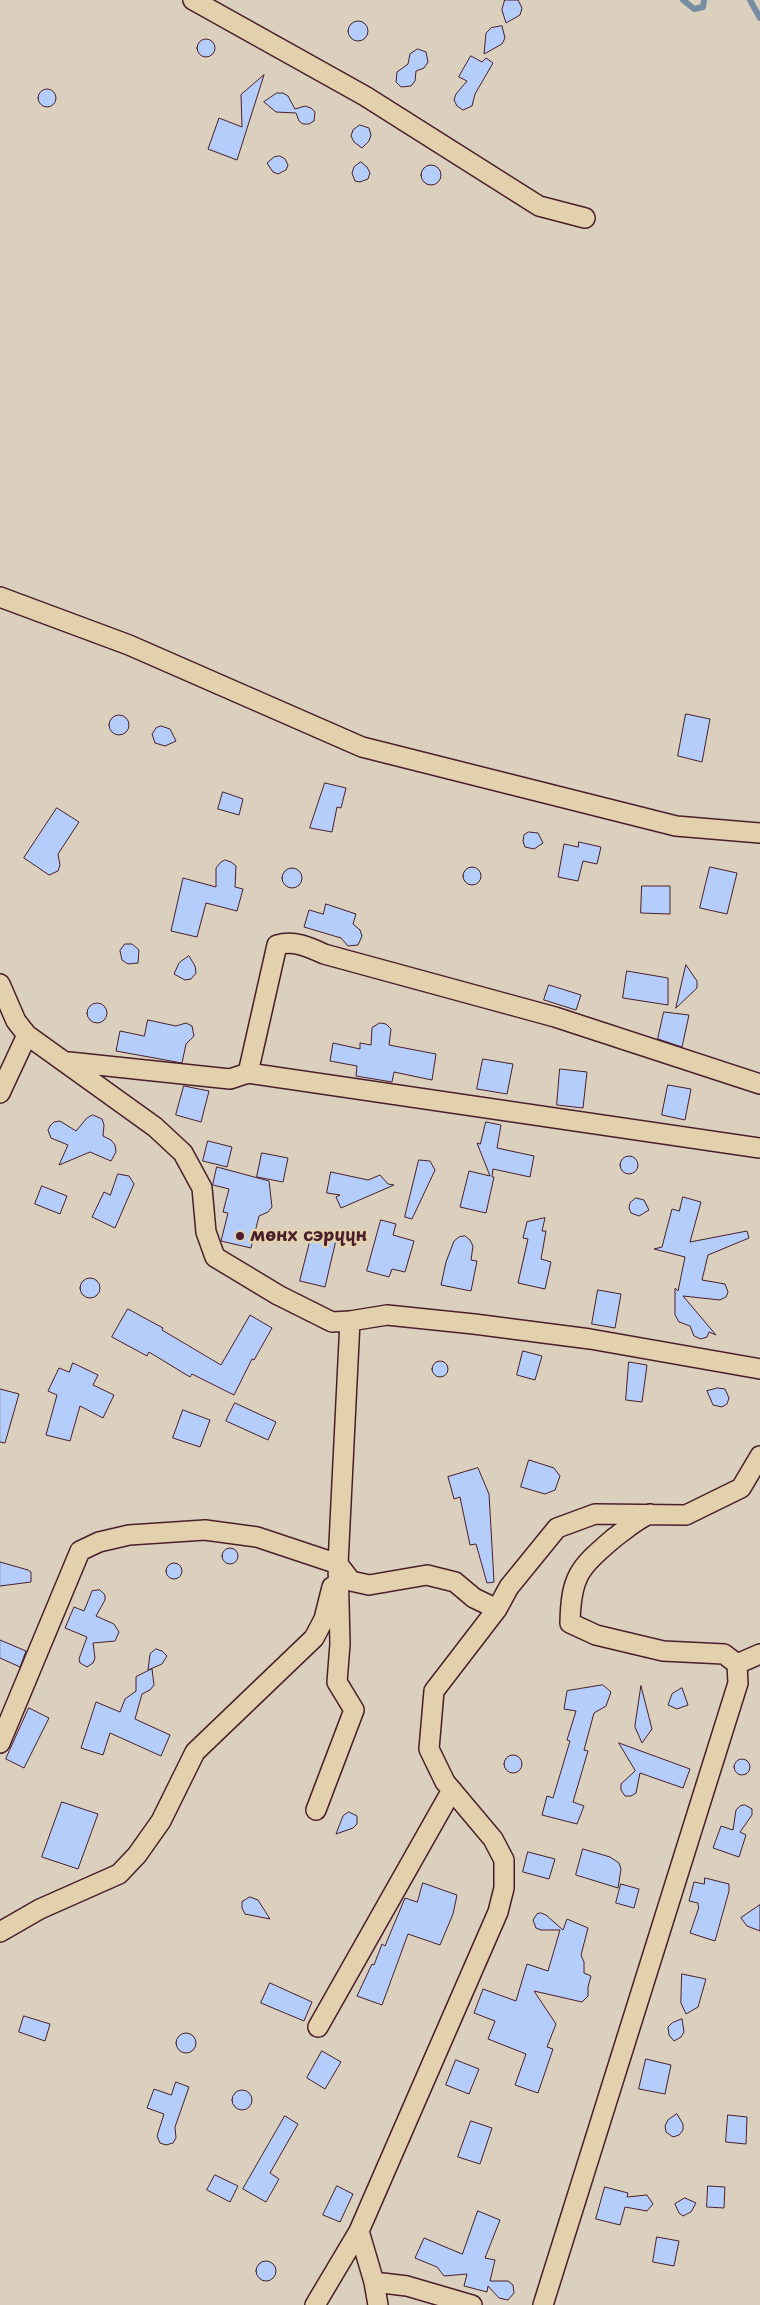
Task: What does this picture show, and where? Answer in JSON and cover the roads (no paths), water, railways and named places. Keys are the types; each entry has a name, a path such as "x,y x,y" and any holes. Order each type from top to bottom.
{"street":[{"path":"193,0 365,96 539,206 585,218"},
{"path":"0,597 129,645 362,747 676,826 760,833"},
{"path":"248,1073 277,944 286,942 308,946 324,954 555,1017 760,1084"},
{"path":"0,984 16,1021 27,1035 155,1127 183,1153 202,1188 206,1232 215,1257 278,1295 332,1322 387,1315 474,1324 590,1339 760,1368"},
{"path":"0,1093 27,1035"},
{"path":"67,1062 230,1079 248,1073 760,1148"},
{"path":"316,1810 354,1710 337,1682 340,1644 338,1564 350,1321"},
{"path":"315,2305 359,2232 498,1912 504,1888 504,1860 493,1838 445,1782 429,1749 434,1691 496,1609 509,1587 557,1528 595,1514 686,1515 741,1488 760,1456"},
{"path":"543,2305 738,1683 737,1664 724,1654 663,1651 596,1635 570,1623 570,1595 576,1578 586,1561 628,1527 648,1514 686,1515"},
{"path":"0,1743 80,1551 99,1542 129,1535 206,1530 257,1537 338,1564 351,1581 370,1585 427,1575 455,1582 474,1598 496,1609"},
{"path":"0,1932 40,1909 119,1874 138,1855 161,1822 195,1752 314,1638 324,1619 338,1564"},
{"path":"737,1664 760,1654"},
{"path":"318,2027 452,1790"},
{"path":"359,2232 374,2282 378,2305"},
{"path":"374,2282 407,2286 472,2305"}],"waterway":[{"path":"683,0 694,9 703,7 704,0"},
{"path":"750,0 760,18"}],"place":[{"name":"мөнх сэрүүн","path":"240,1236"}]}
